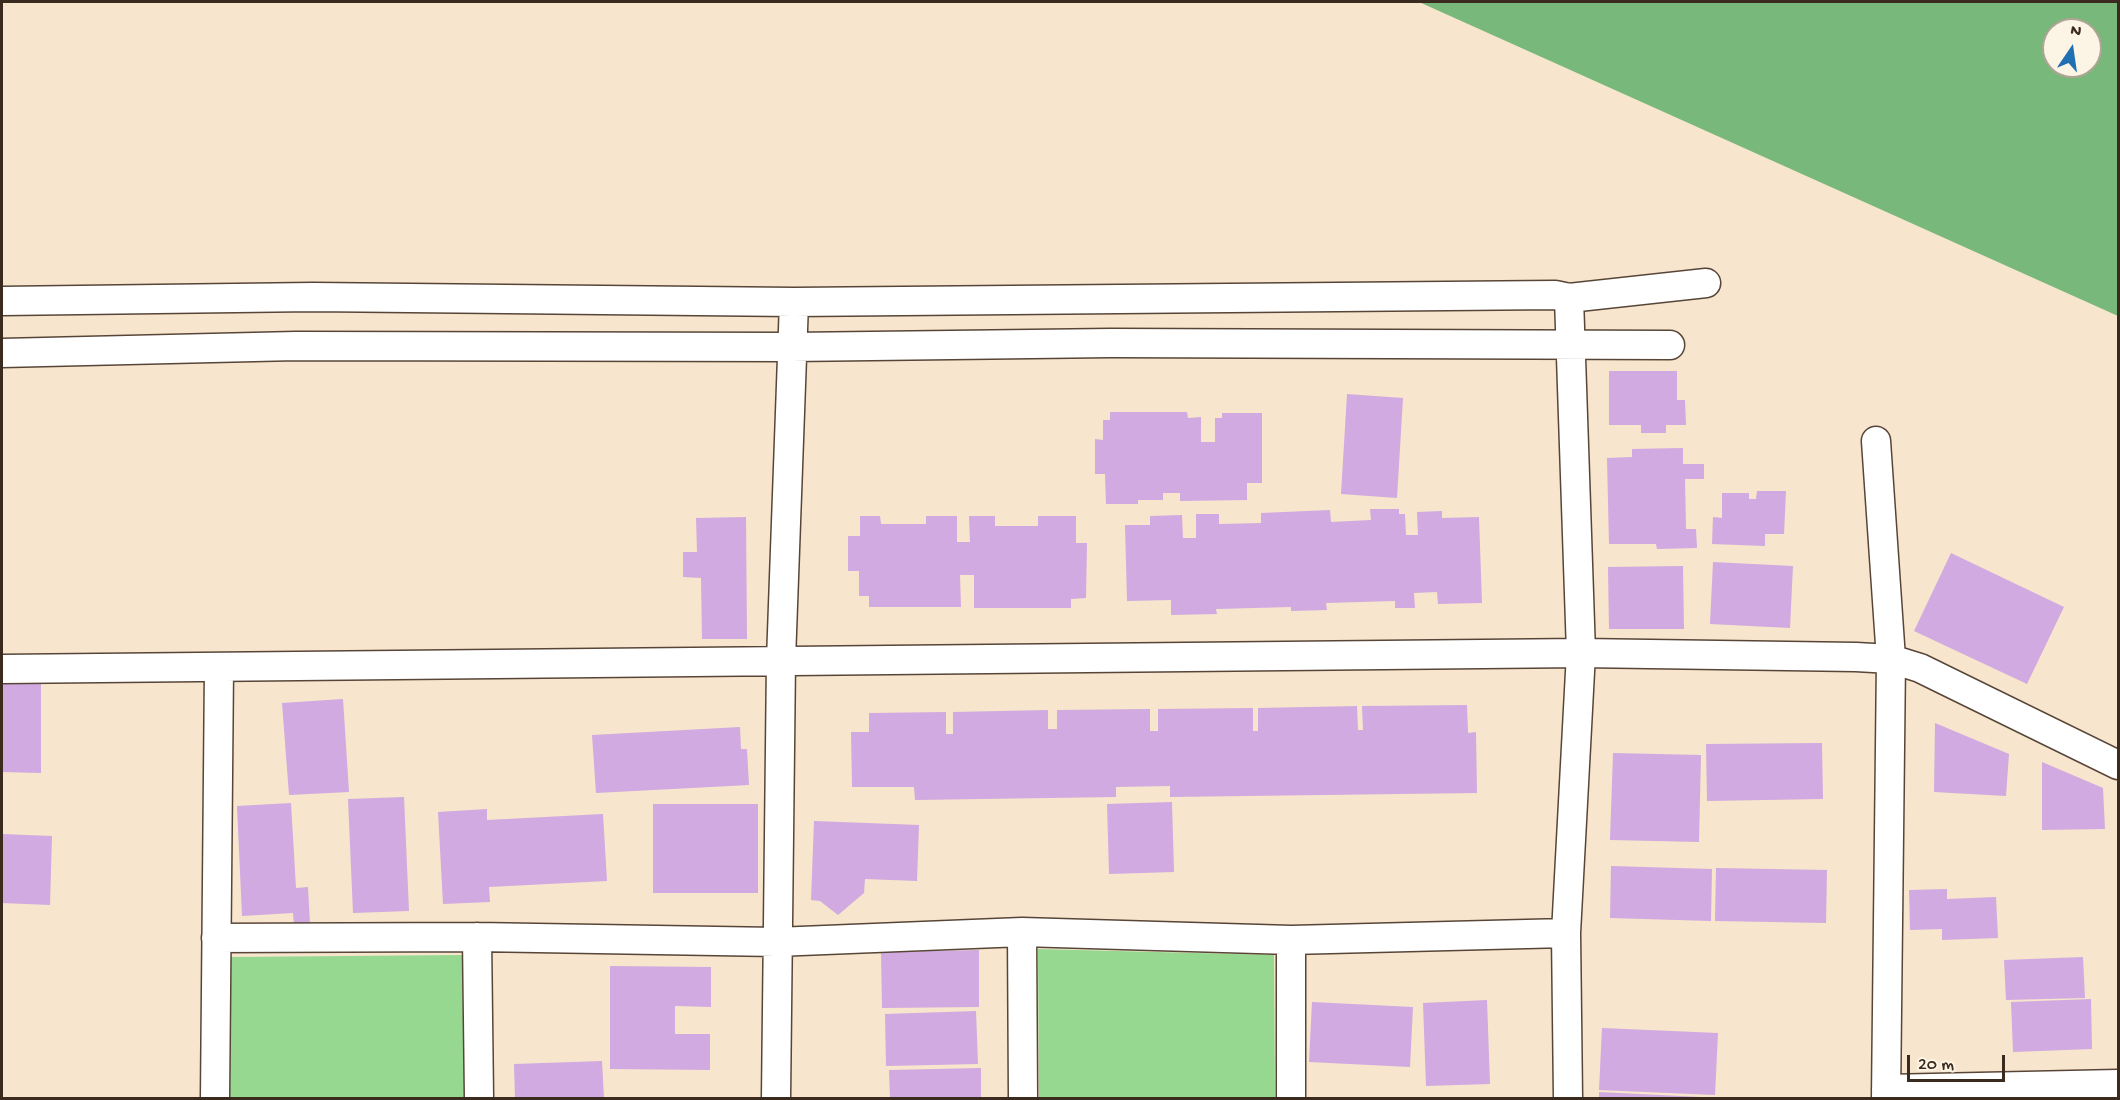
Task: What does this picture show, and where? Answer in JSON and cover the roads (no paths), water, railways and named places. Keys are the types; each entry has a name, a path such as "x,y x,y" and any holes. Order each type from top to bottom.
{"street":[{"path":"2,301 313,297 794,302 1555,295 1569,298 1706,283"},
{"path":"1568,1098 1566,933 1581,652 1569,298"},
{"path":"776,1098 781,660 794,302"},
{"path":"2,353 296,346 792,347 1111,343 1670,345"},
{"path":"1876,441 1892,659 1886,1094 2118,1084"},
{"path":"2,669 1581,652 1892,659 1920,668 2118,765"},
{"path":"215,1098 219,667"},
{"path":"216,938 477,937 776,942 1022,932 1291,940 1566,933"},
{"path":"1022,932 1023,1098"},
{"path":"477,937 479,1098"},
{"path":"1291,940 1292,1098"}]}
